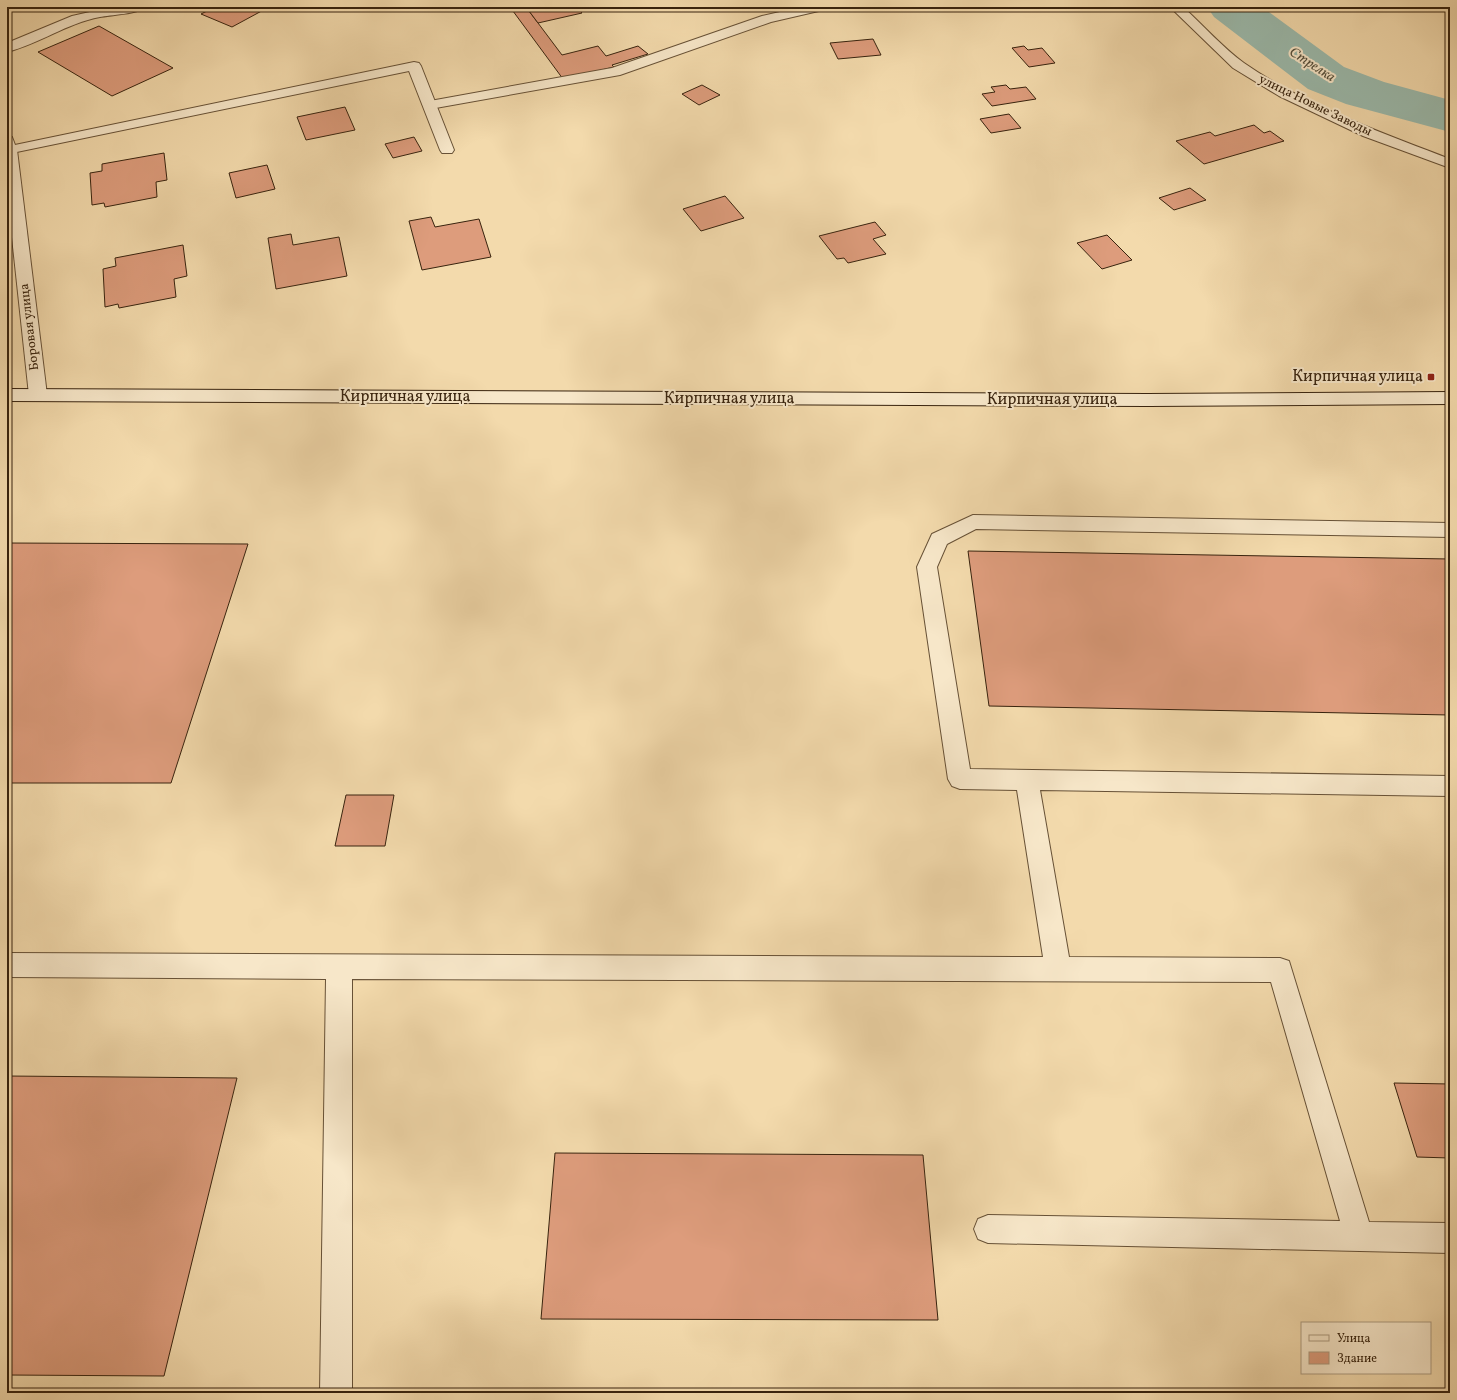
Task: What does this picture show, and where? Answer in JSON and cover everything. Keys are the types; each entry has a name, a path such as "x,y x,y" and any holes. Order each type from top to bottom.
{"street":[{"path":"7,48 77,19 98,13 138,7"},
{"path":"430,105 615,72 767,19 818,7"},
{"name":"улица Новые Заводы","path":"1176,7 1238,65 1284,93 1368,132 1450,164"},
{"path":"9,145 414,66 447,150"},
{"name":"Боровая улица","path":"9,145 38,395"},
{"name":"Кирпичная улица","path":"7,395 1140,400 1450,398"},
{"path":"1450,530 973,522 939,539 926,567 960,779 1450,786"},
{"path":"1027,780 1058,969"},
{"path":"7,965 1280,970 1359,1236"},
{"path":"336,1393 339,967"},
{"path":"988,1229 1450,1238"}],"building":[{"path":"7,7 22,7 7,13"},
{"path":"215,7 269,7 232,27 201,14"},
{"path":"510,7 526,7 562,55 598,46 606,56 638,46 648,54 612,65 614,67 563,79"},
{"path":"526,7 577,7 582,13 538,23"},
{"path":"99,26 173,68 112,96 38,52"},
{"path":"873,39 881,55 838,59 830,43"},
{"path":"1024,46 1028,50 1042,48 1055,63 1029,67 1012,48"},
{"path":"702,85 720,95 699,105 682,94"},
{"path":"1006,85 1010,89 1026,87 1036,99 992,106 982,94 995,92 991,87"},
{"path":"345,107 355,130 306,140 297,117"},
{"path":"1009,114 1021,128 991,133 980,119"},
{"path":"1254,125 1264,133 1270,131 1284,141 1204,164 1176,141 1210,132 1215,136"},
{"path":"414,137 422,151 393,158 385,144"},
{"path":"164,153 167,180 156,182 157,197 105,207 104,203 92,205 90,173 102,171 102,164"},
{"path":"267,165 275,189 236,198 229,173"},
{"path":"1190,188 1206,200 1174,210 1159,198"},
{"path":"725,196 744,218 701,231 683,209"},
{"path":"431,217 435,227 479,219 491,257 422,270 409,221"},
{"path":"875,222 886,235 873,239 886,254 848,263 844,258 837,259 819,236"},
{"path":"291,234 293,245 339,237 347,276 276,289 268,238"},
{"path":"1107,235 1132,260 1102,269 1077,243"},
{"path":"183,245 187,276 174,279 176,297 119,308 118,304 105,307 103,269 116,266 115,258"},
{"path":"7,543 248,544 171,783 7,783"},
{"path":"968,551 1450,559 1450,715 989,706"},
{"path":"346,795 394,795 385,846 335,846"},
{"path":"7,1076 237,1078 164,1376 7,1375"},
{"path":"1394,1083 1450,1084 1450,1158 1417,1157"},
{"path":"555,1153 923,1155 938,1320 541,1319"}],"waterway":[{"name":"Стрелка","path":"1231,7 1326,78 1365,93 1450,116"}],"place":[{"name":"Кирпичная улица","path":"1431,377"}]}
